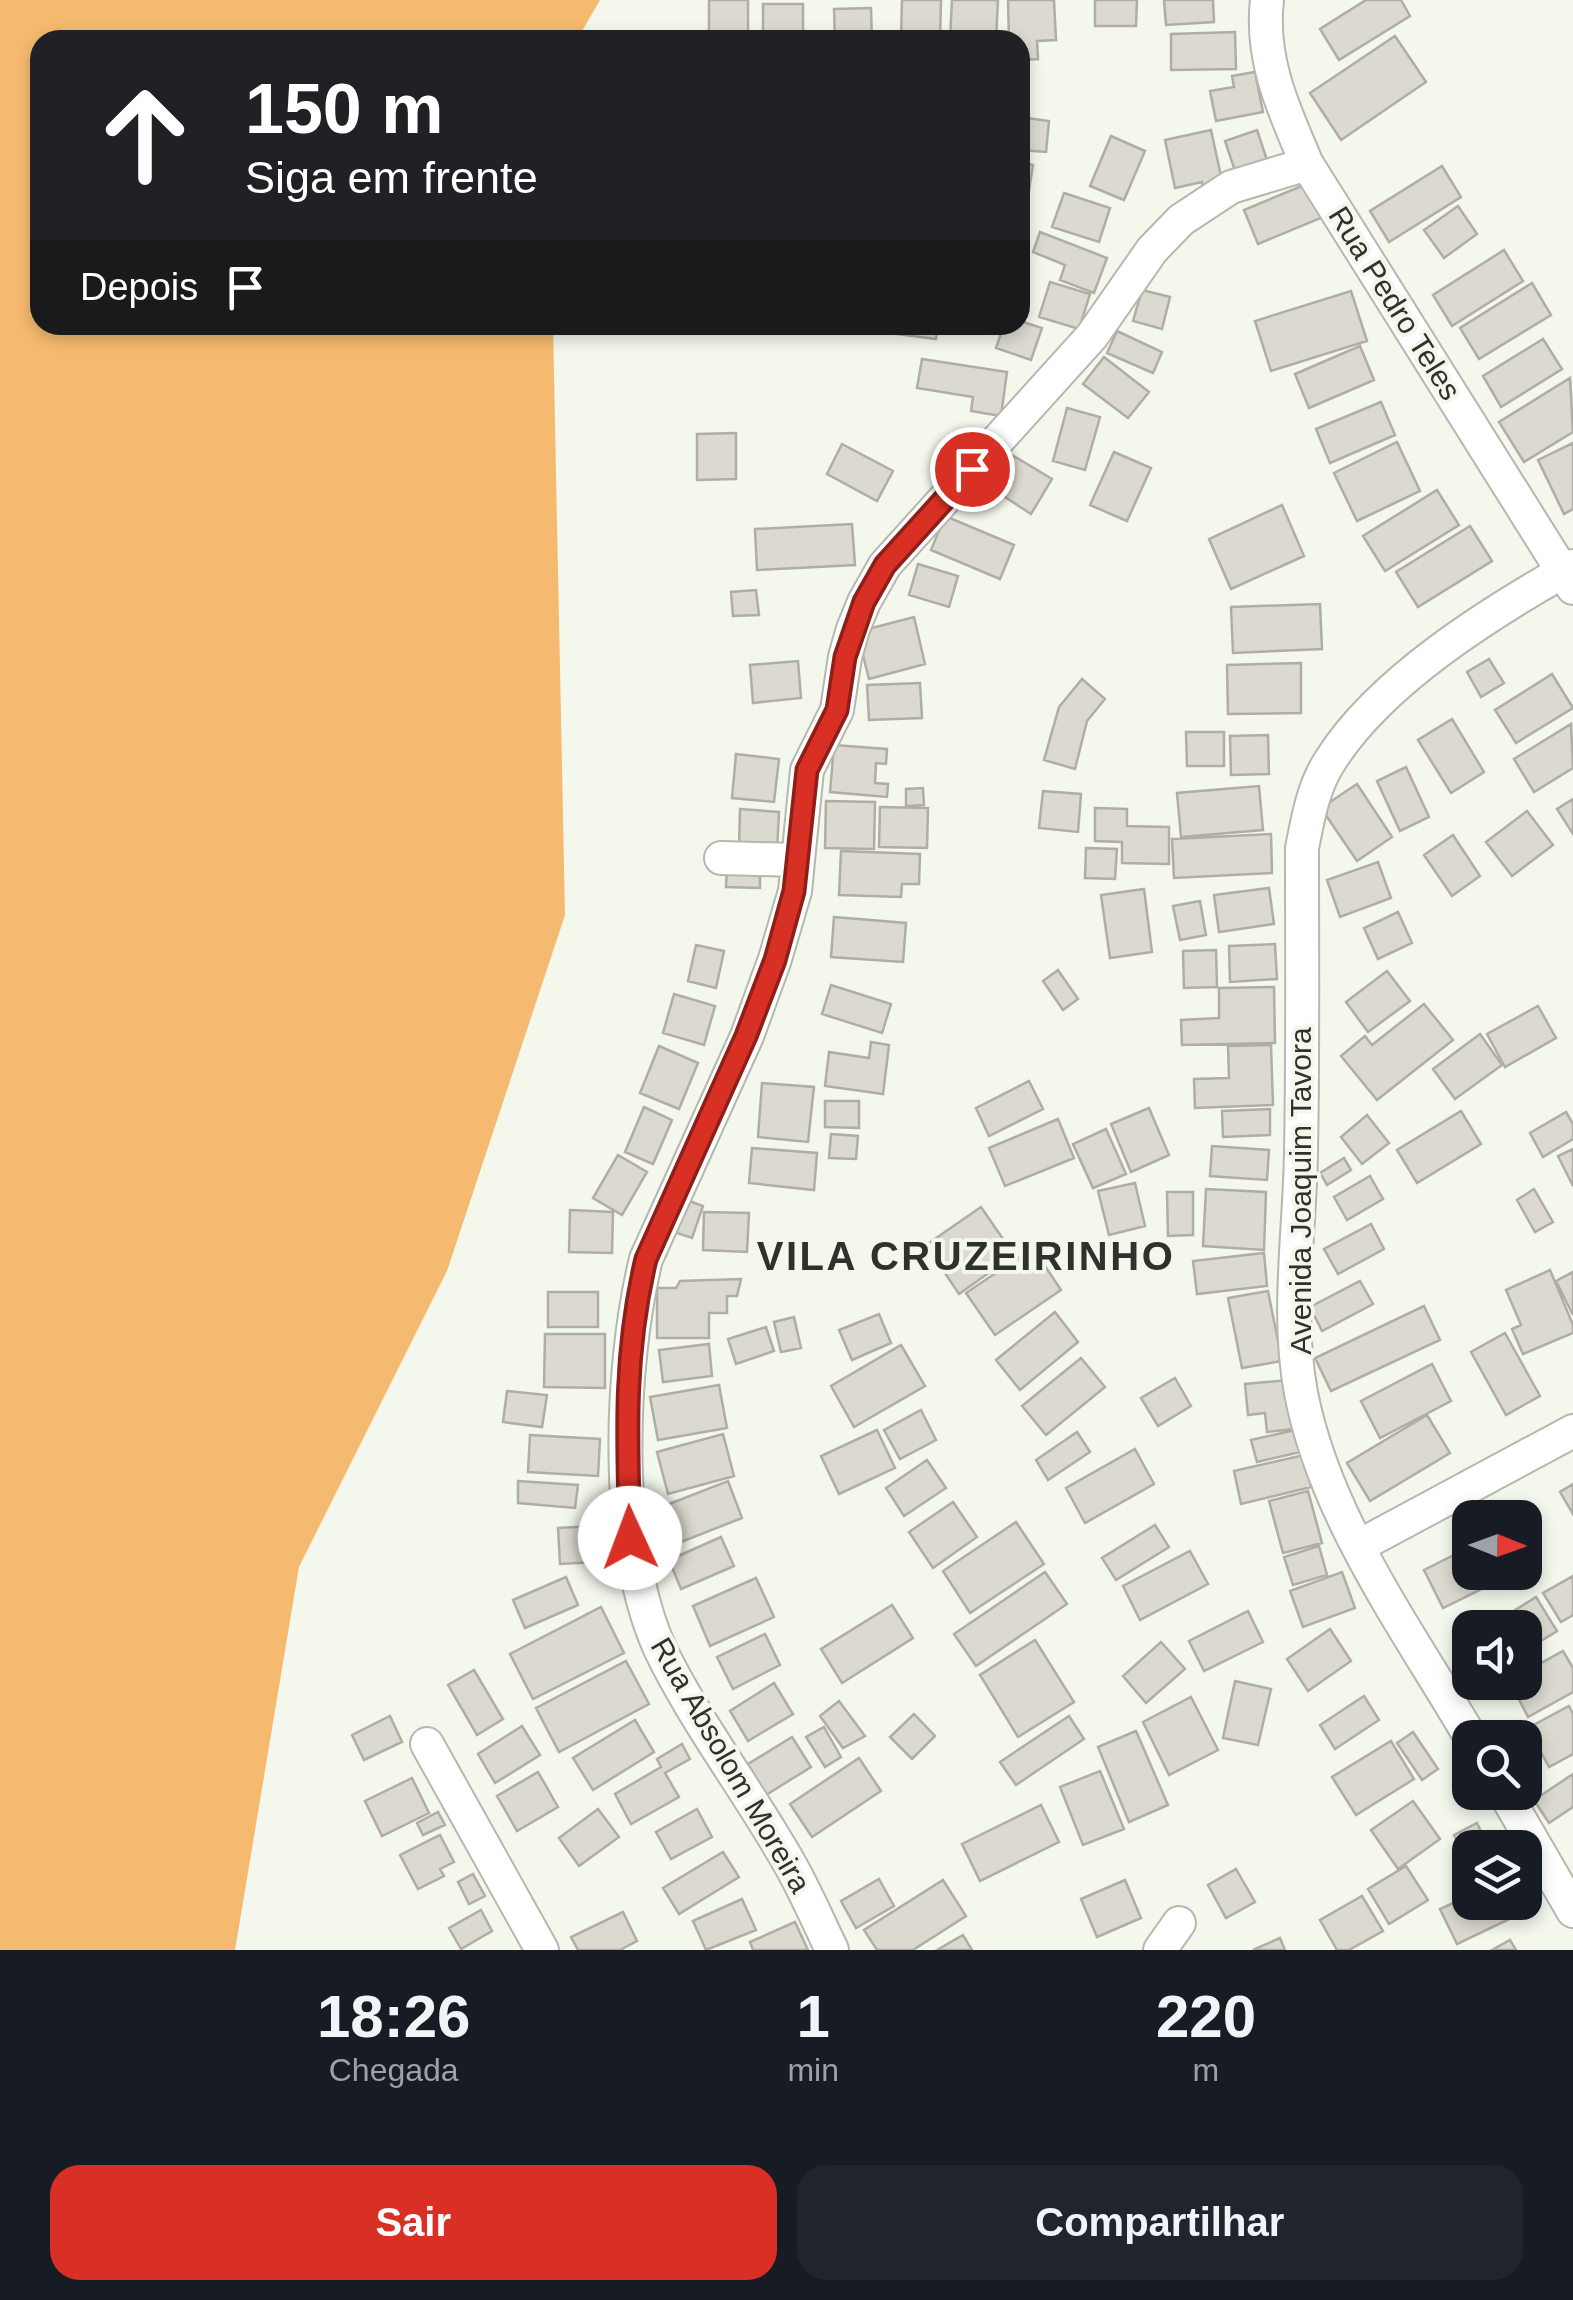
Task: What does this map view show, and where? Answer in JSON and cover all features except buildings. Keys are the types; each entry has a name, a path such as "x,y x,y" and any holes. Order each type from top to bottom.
{"street":[{"name":"Rua Pedro Teles","path":"1267,0 1266,44 1275,89 1307,164 1570,575"},
{"name":"Rua Absolom Moreira","path":"832,1950 793,1869 665,1660 644,1604 630,1538 626,1401 638,1294 646,1259 746,1036 775,960 794,891 807,770 837,710 845,657 854,629 885,565 1080,350 1152,250 1181,220 1231,188 1307,164"},
{"name":"Avenida Joaquim Tavora","path":"1460,1720 1359,1546 1325,1473 1301,1393 1294,1307 1301,1154 1302,848 1310,804 1328,764 1356,722 1436,653 1570,575"},
{"path":"721,858 798,860"},
{"path":"1359,1546 1573,1431"},
{"path":"426,1744 542,1950"},
{"path":"1514,1810 1573,1911"}],"shaded area":[{"path":"0,0 600,0 583,30 30,30 30,335 553,335 565,915 447,1271 299,1567 235,1950 0,1950"}],"district":[{"name":"VILA CRUZEIRINHO","path":"966,1256"}],"route":[{"path":"630,1538 626,1401 638,1294 646,1259 746,1036 775,960 794,891 807,770 837,710 845,657 864,602 885,565 972,469"}]}
